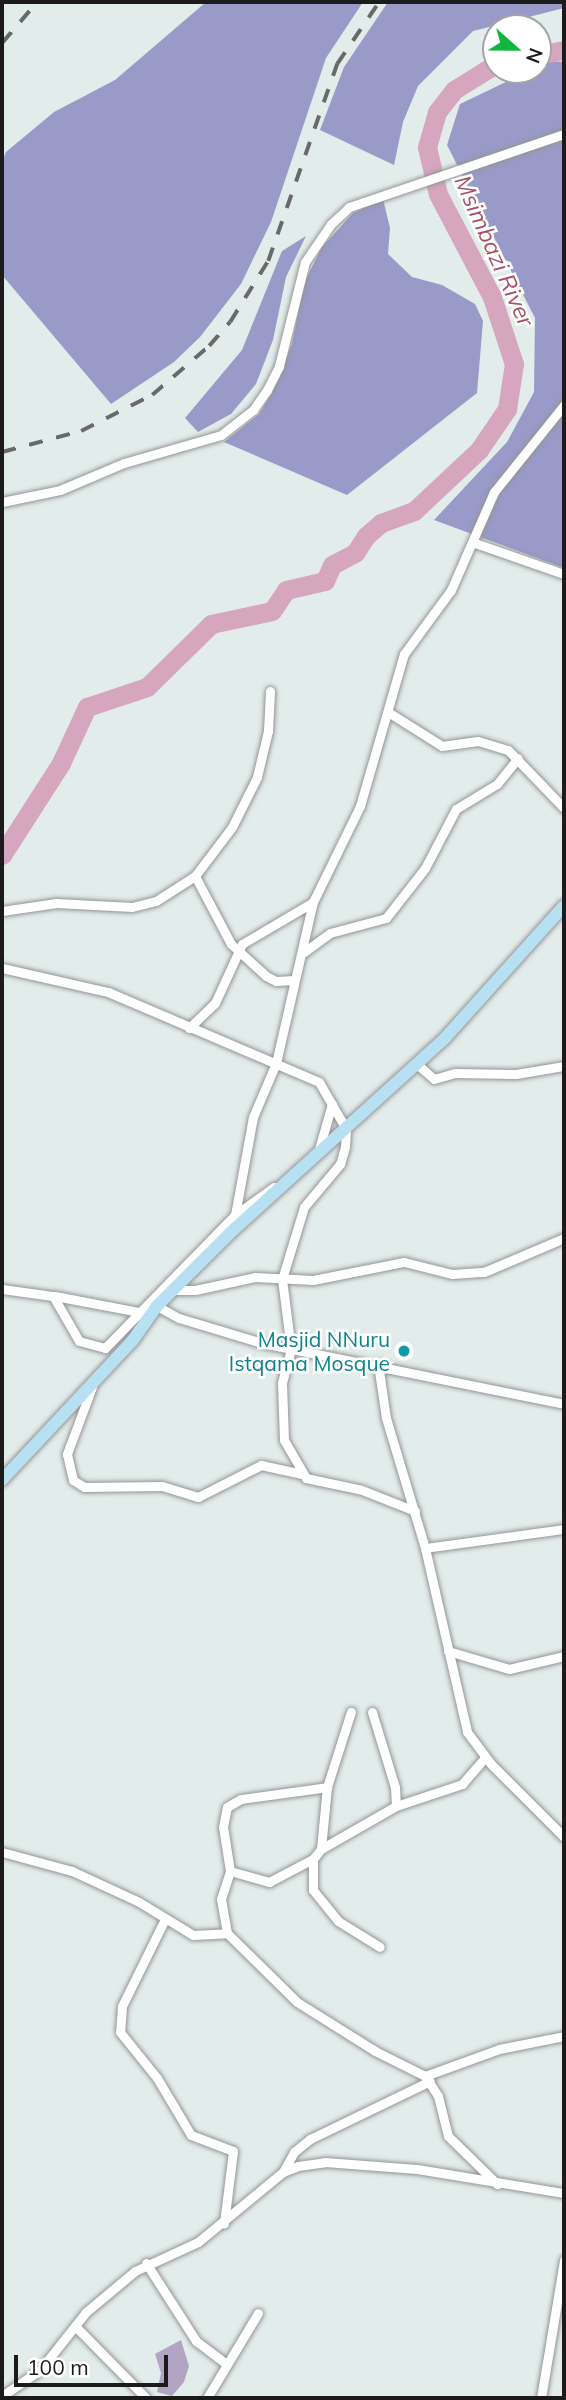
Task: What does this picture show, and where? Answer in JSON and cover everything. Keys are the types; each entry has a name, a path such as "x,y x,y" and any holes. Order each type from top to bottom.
{"street":[{"path":"2,502 48,493 138,458 202,444 239,423 253,410 279,366 298,281 316,243 349,207 456,168 564,134"},
{"path":"235,1215 253,1117 276,1063 294,980 304,952 313,902 353,825 404,654 452,590 475,543 494,492 564,405"},
{"path":"475,543 564,574"},
{"path":"2,911 56,903 140,905 156,901 195,876 232,827 257,777 268,731 270,691"},
{"path":"388,712 442,747 478,741 500,746 518,758 564,808"},
{"path":"304,952 330,933 386,918 425,868 456,809 497,784 518,758"},
{"path":"195,876 238,950 276,981 294,980"},
{"path":"189,1028 215,1003 238,950 313,902"},
{"path":"2,1480 133,1340 157,1306 418,1065 564,906"},
{"path":"2,968 108,992 189,1028 312,1076 332,1104 346,1129 344,1155 304,1207 282,1279 291,1349 282,1383 282,1428 302,1474"},
{"path":"418,1065 435,1079 455,1073 506,1074 564,1066"},
{"path":"53,1296 61,1305 71,1333 93,1347 113,1344 139,1312 235,1215 317,1152 332,1104"},
{"path":"173,1290 255,1277 313,1280 404,1262 452,1275 484,1272 564,1238"},
{"path":"2,1289 139,1312"},
{"path":"157,1306 179,1318 291,1349 378,1364 564,1404"},
{"path":"378,1364 386,1418 425,1548 463,1722 485,1758 564,1837"},
{"path":"97,1376 67,1454 74,1480 85,1488 162,1486 198,1497 261,1465 302,1474 314,1482 362,1490 415,1511"},
{"path":"425,1548 564,1529"},
{"path":"448,1651 509,1669 564,1656"},
{"path":"321,1849 327,1787 351,1712"},
{"path":"372,1712 395,1787 396,1806"},
{"path":"230,1871 269,1882 396,1806 462,1784 485,1758"},
{"path":"327,1787 233,1802 222,1821 230,1871 221,1899 227,1933 297,2002 375,2051 427,2078 448,2136 498,2185"},
{"path":"2,1853 72,1871 193,1935 227,1933"},
{"path":"313,1858 313,1890 317,1900 338,1921 380,1947"},
{"path":"165,1919 122,2006 120,2032 157,2078 191,2135 233,2151 224,2223"},
{"path":"2,2396 40,2370 75,2326 146,2263 198,2242 224,2223 283,2172 294,2152 310,2139 427,2078 499,2049 564,2036"},
{"path":"283,2172 313,2163 340,2162 422,2169 498,2185 564,2193"},
{"path":"541,2398 564,2260"},
{"path":"146,2263 196,2341 226,2364"},
{"path":"207,2398 226,2364 241,2347 258,2314"},
{"path":"75,2326 146,2398"}],"shaded area":[{"path":"206,2 363,2 326,58 271,222 241,284 200,337 174,362 111,404 2,275 2,162 6,152 54,112 115,80"},
{"path":"388,2 564,2 564,8 540,14 482,14 482,29 473,31 418,86 403,122 394,165 320,130 344,67"},
{"path":"552,61 564,62 564,568 434,520 507,442 534,392 535,318 447,145 460,104 502,84 552,84"},
{"path":"383,199 390,228 388,254 412,277 442,285 475,304 483,321 477,393 347,495 224,442 259,414 272,393 292,344 304,283 322,247 353,213"},
{"path":"306,236 286,277 273,340 256,384 231,414 198,432 185,418 242,350 282,251"},
{"path":"181,2340 189,2366 184,2382 172,2396 157,2392 161,2373 155,2354"}],"waterway":[{"name":"Msimbazi River","path":"552,52 564,50"},
{"name":"Msimbazi River","path":"2,855 61,763 87,707 147,687 211,624 272,611 286,590 325,581 332,565 355,553 366,536 381,523 414,511 479,450 507,409 514,364 492,297 438,194 427,147 437,112 454,90 482,73"}],"railway":[{"path":"2,43 37,2"},
{"path":"2,452 81,431 152,395 209,346 230,322 268,261 337,64 379,2"}],"place":[{"name":"Masjid NNuru Istqama Mosque","path":"404,1351"}]}
